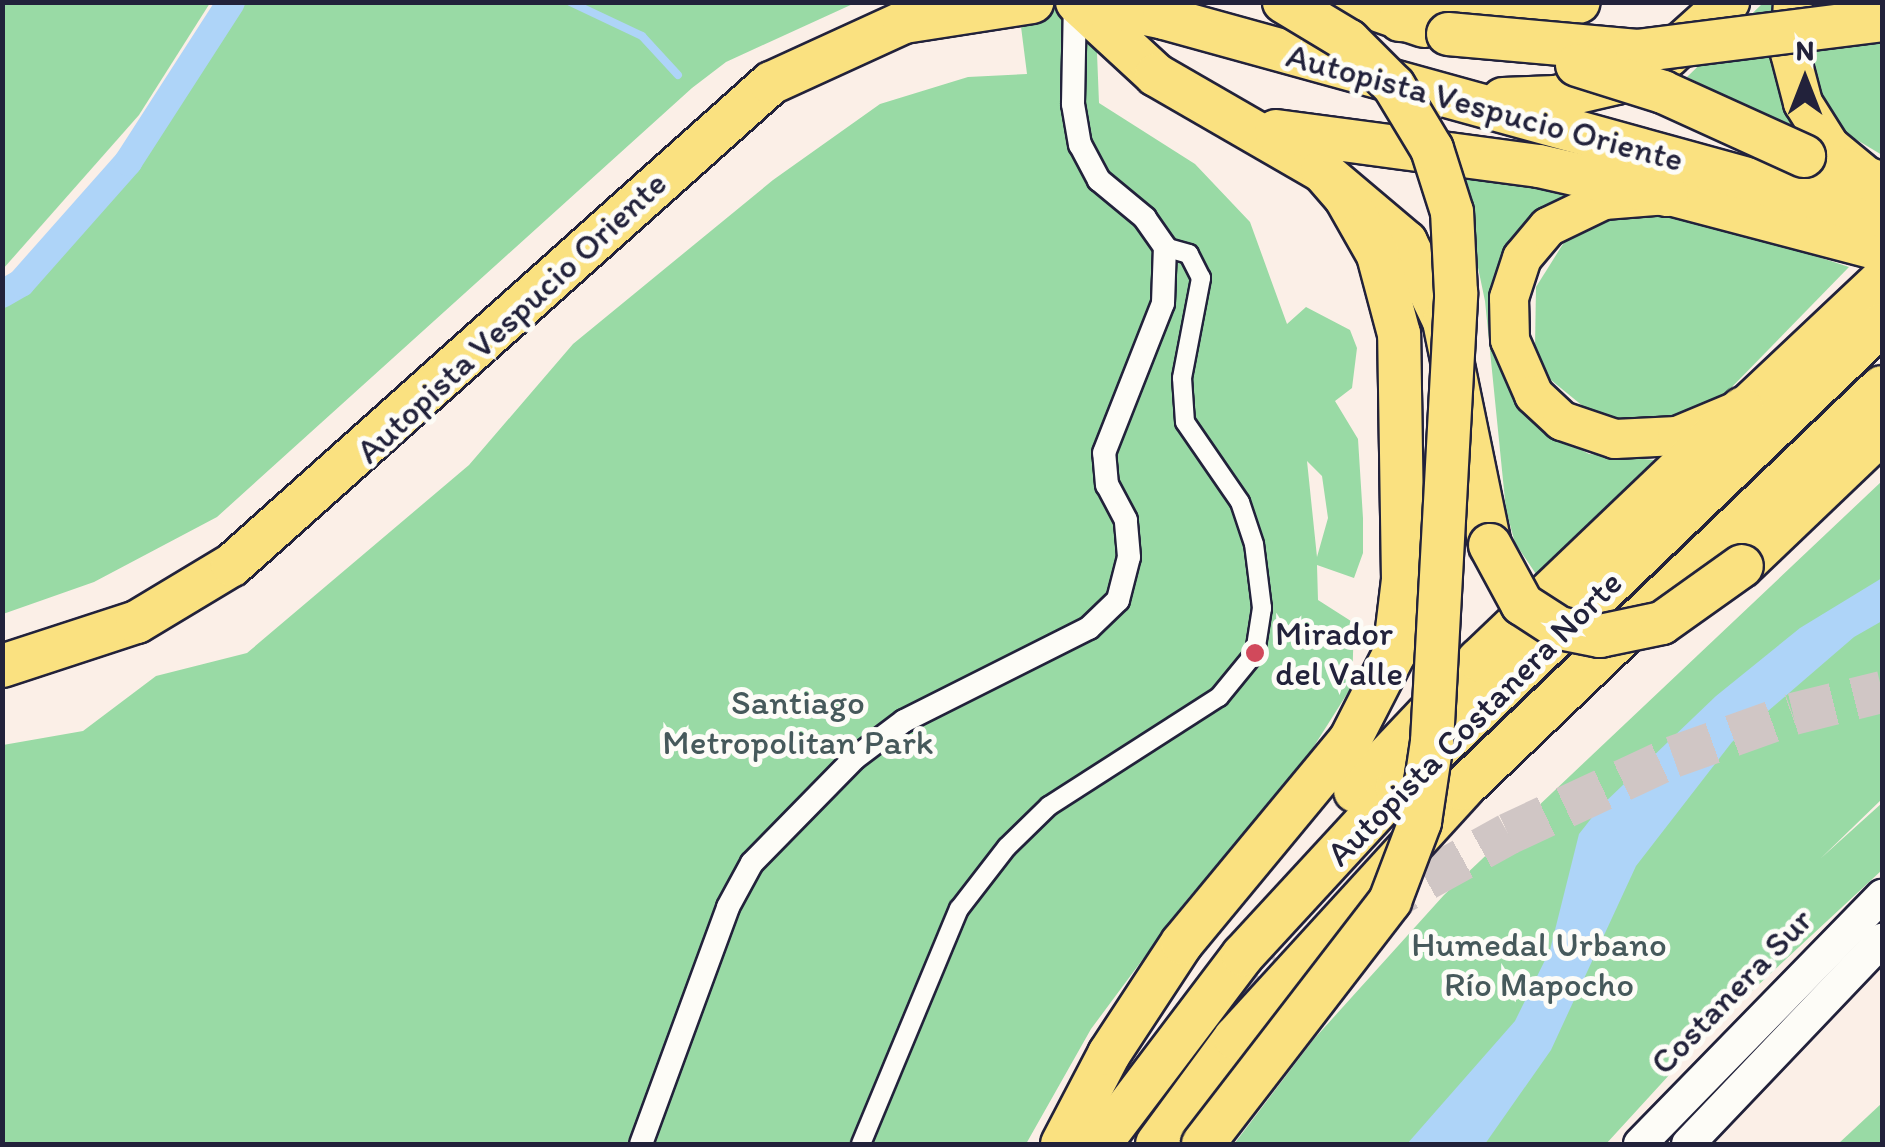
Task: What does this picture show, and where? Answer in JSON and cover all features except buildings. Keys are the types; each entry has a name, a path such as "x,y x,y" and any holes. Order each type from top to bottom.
{"highway":[{"name":"Autopista Vespucio Oriente","path":"2,666 136,622 232,566 772,83 904,22 1032,2"},
{"path":"1076,2 1135,59 1322,170 1406,242 1438,301 1490,545 1522,604 1559,628 1600,636 1662,623 1742,566 1882,432"},
{"name":"Autopista Vespucio Oriente","path":"1087,2 1876,211"},
{"path":"1203,1144 1390,901 1420,822 1432,742 1456,293 1452,212 1432,149 1394,86 1349,41 1284,2"},
{"path":"1354,2 1424,27 1635,82 1804,156 1876,211"},
{"path":"1424,27 1478,24 1579,2"},
{"path":"1423,90 1517,101 1616,83 1668,56 1728,2"},
{"path":"1424,27 1636,51 1882,20"},
{"path":"1214,109 1318,141 1486,158 1667,194"},
{"path":"1077,1141 1109,1054 1182,943 1335,761 1387,674 1402,594 1399,334 1378,255 1346,197 1322,170"},
{"name":"Autopista Costanera Norte","path":"1077,1141 1398,788 1882,324"},
{"name":"Autopista Costanera Norte","path":"1157,1144 1235,1038 1462,789 1882,387"},
{"path":"1077,1141 1170,1000 1325,822 1479,660 1742,409"}],"main road":[{"path":"1794,2 1790,53 1803,103 1876,211"},
{"path":"1876,211 1667,194 1624,196 1584,207 1534,242 1509,298 1516,360 1547,409 1596,436 1677,436 1742,409 1882,277"},
{"name":"Costanera Sur","path":"1640,1144 1882,896"},
{"name":"Costanera Sur","path":"1688,1144 1882,940"}],"street":[{"path":"641,1144 728,907 752,863 855,758 904,721 1089,628 1118,600 1129,557 1126,520 1108,486 1104,453 1164,303 1165,247 1145,218 1099,180 1080,145 1073,100 1076,2"},
{"path":"861,1144 959,909 1048,806 1219,697 1255,653 1260,623 1254,544 1240,502 1185,422 1182,378 1201,278 1188,254 1165,247"}],"green space":[{"path":"3,2 210,3 139,115 3,269"},
{"path":"241,3 855,3 726,62 692,88 217,517 94,582 3,614 3,303 26,289 135,167"},
{"name":"Santiago Metropolitan Park","path":"1018,3 1095,3 1099,103 1195,164 1250,222 1287,324 1306,307 1350,330 1357,348 1352,388 1335,401 1358,439 1363,553 1354,578 1317,565 1318,600 1354,623 1352,686 1287,789 1189,897 1091,1029 1026,1144 3,1144 3,745 83,731 156,676 247,653 469,465 573,344 773,180 880,104 968,77 1027,74","holes":["1307,461 1322,476 1328,518 1317,557"]},
{"path":"1763,3 1774,3 1771,20 1807,136 1687,77"},
{"path":"1806,3 1882,3 1882,155 1827,122 1800,38"},
{"path":"1457,167 1595,186 1510,255 1547,432 1589,454 1654,460 1536,574 1515,543 1506,510 1485,301"},
{"path":"1634,209 1706,220 1849,267 1731,388 1696,414 1660,424 1595,416 1546,376 1535,347 1536,287 1568,236 1599,215"},
{"name":"Humedal Urbano Río Mapocho","path":"1882,481 1882,799 1820,859 1882,803 1882,870 1714,1026 1606,1144 1234,1144 1314,1039 1444,895"},
{"path":"1882,1103 1882,1144 1838,1144"}],"water":[{"path":"1882,578 1882,621 1854,637 1732,742 1636,866 1551,1050 1485,1144 1407,1144 1515,1021 1550,950 1579,834 1601,806 1716,696 1800,628"}],"waterway":[{"path":"2,294 21,283 128,162 231,2"},
{"path":"570,2 642,36 678,75"}],"tunnel":[{"path":"1371,910 1508,834 1673,757 1793,714 1882,692"},
{"path":"1182,1049 1284,969"}],"place":[{"name":"Mirador del Valle","path":"1255,653"}]}
